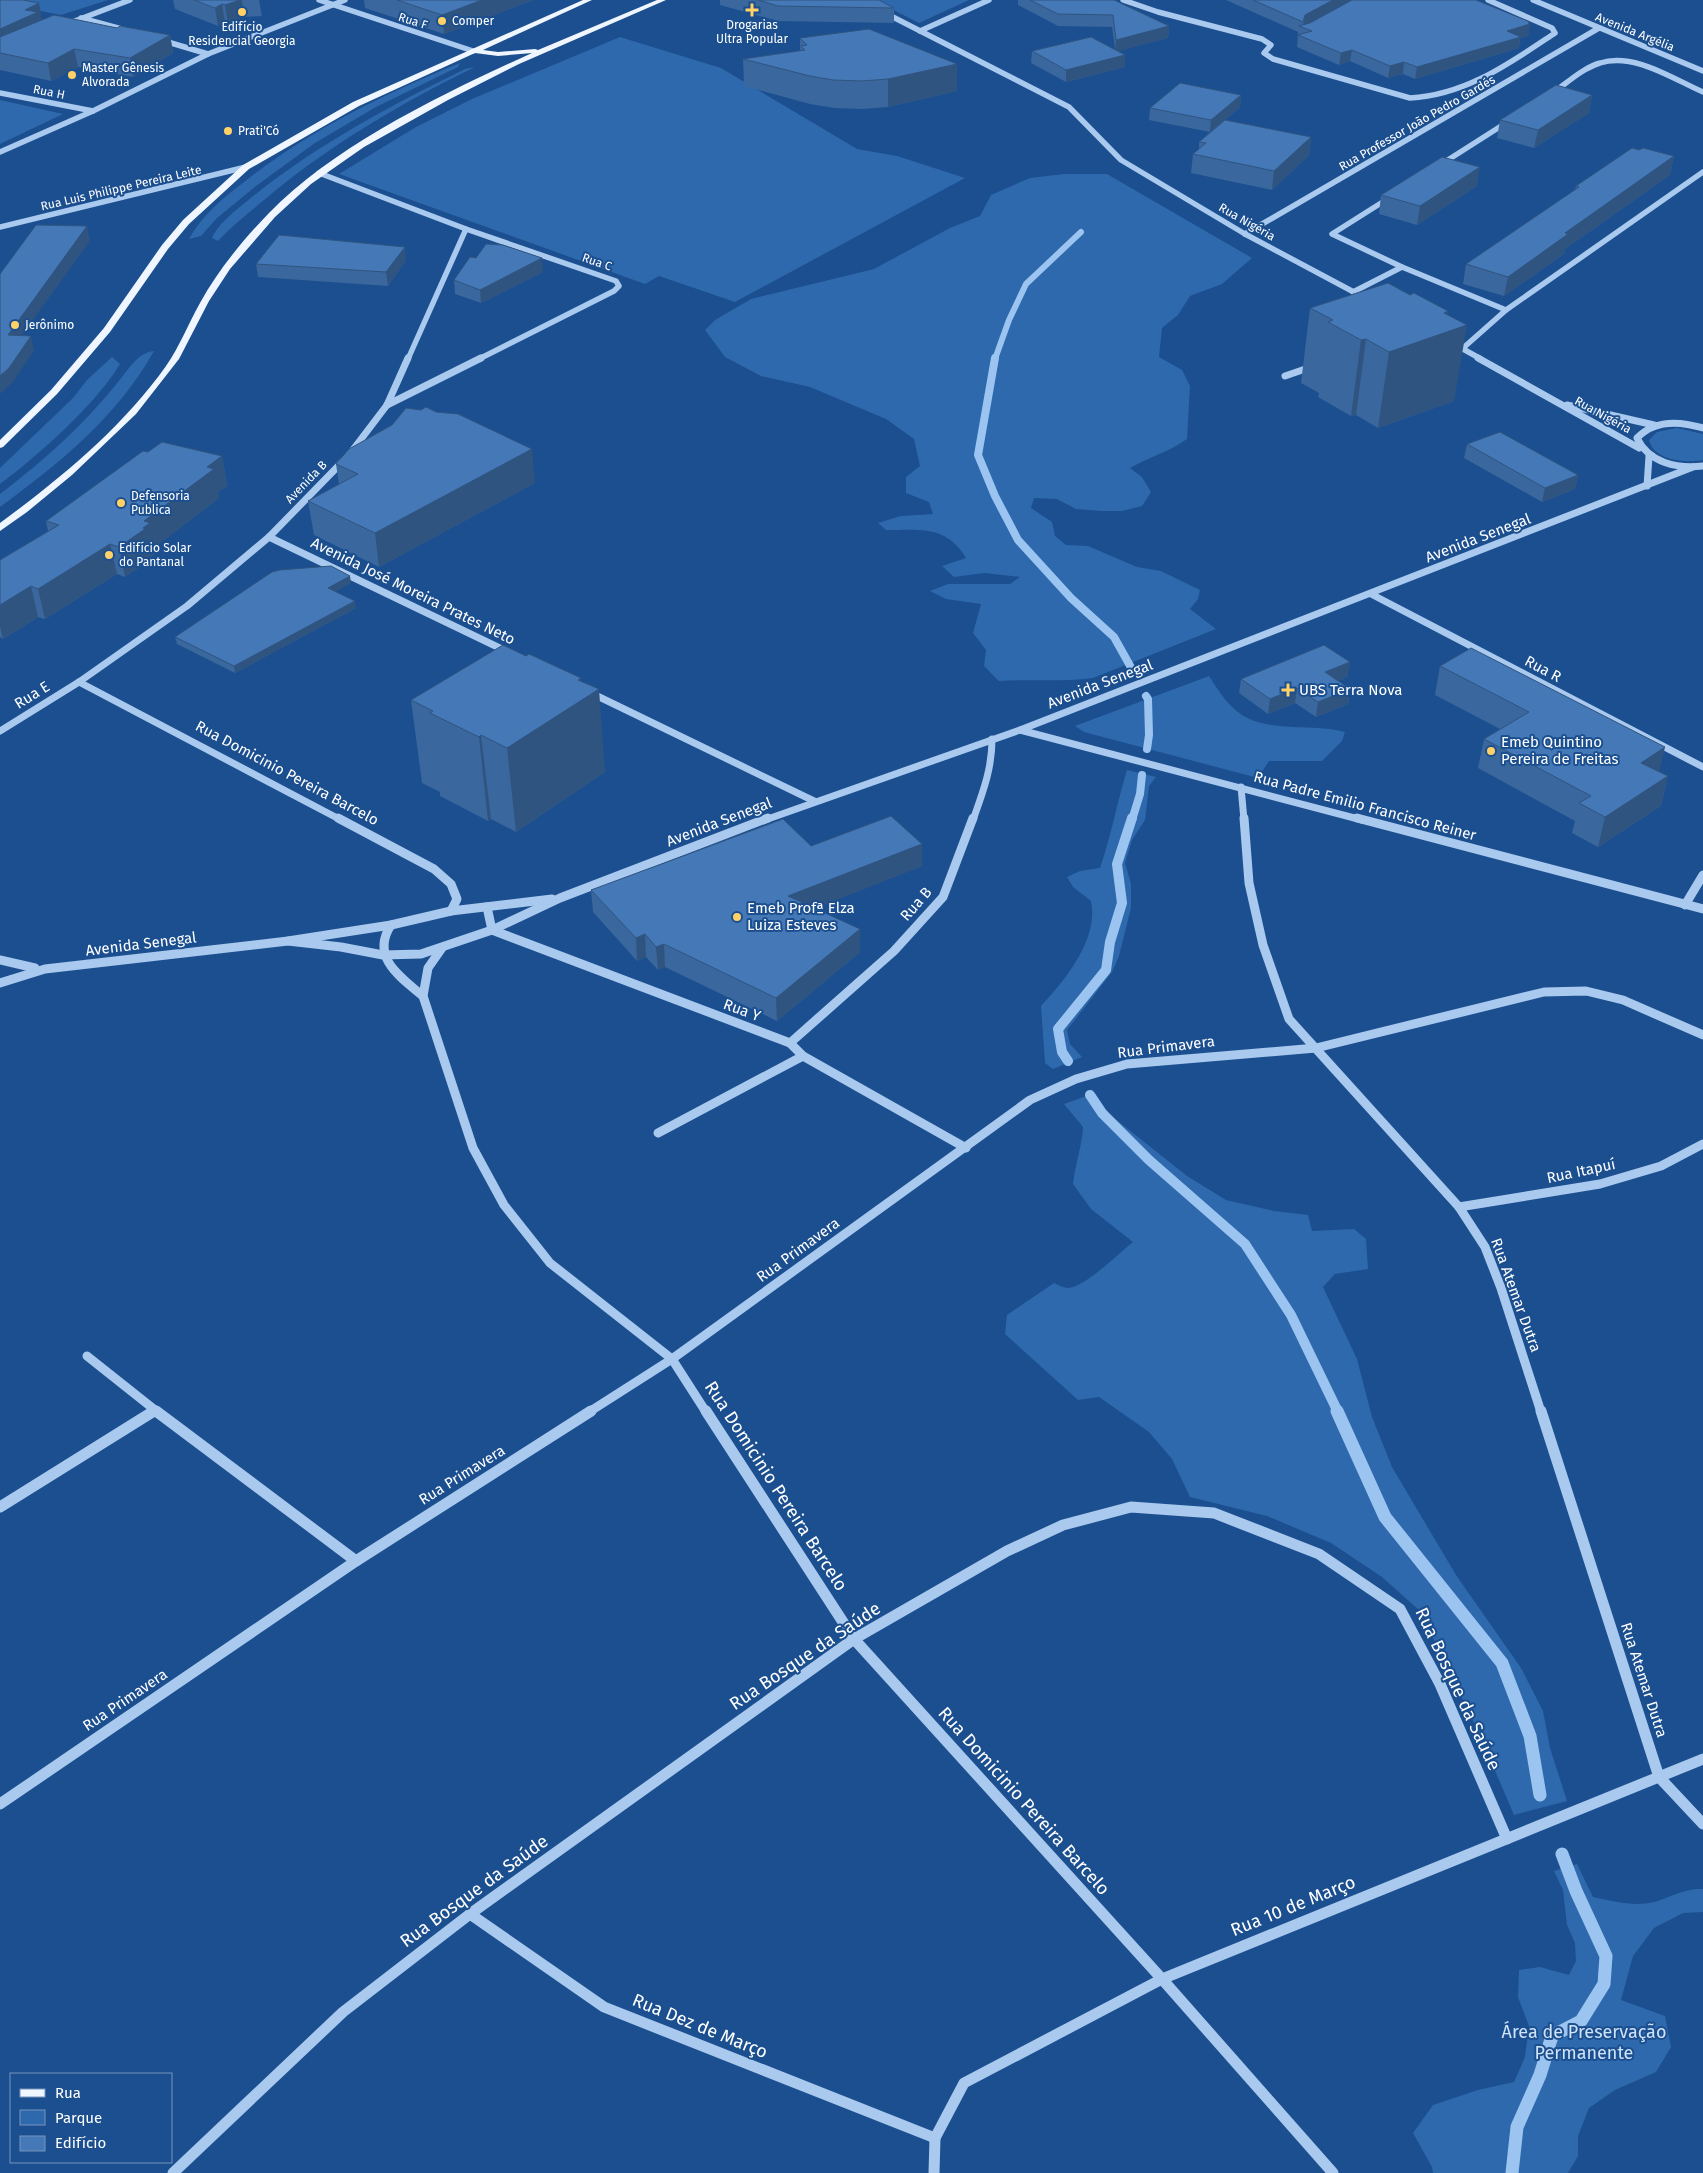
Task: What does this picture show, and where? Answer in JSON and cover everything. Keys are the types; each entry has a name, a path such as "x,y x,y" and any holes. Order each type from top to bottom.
{"main road":[{"path":"0,445 54,392 107,330 165,247 186,222 246,167 356,104 589,0"},
{"path":"0,528 97,448 153,390 172,364 206,300 226,271 272,215 305,184 319,173 410,116 546,50 663,0"},
{"path":"473,51 502,54 546,50"}],"street":[{"path":"63,25 130,0"},
{"name":"Rua F","path":"319,0 473,51"},
{"path":"0,152 93,111 208,54 345,0"},
{"path":"920,31 989,0"},
{"path":"1122,0 1158,12 1262,39 1272,45 1264,52 1273,59 1410,98 1432,98 1477,80 1555,33 1552,28 1488,0"},
{"name":"Avenida Argélia","path":"1533,0 1703,71"},
{"name":"Rua Nigéria","path":"876,9 1069,107 1078,113 1112,154 1246,234 1372,302"},
{"path":"82,18 136,33"},
{"name":"Rua Professor João Pedro Gardés","path":"1246,234 1599,28"},
{"path":"154,38 208,54"},
{"path":"1548,96 1598,64 1609,60 1622,60 1642,66 1703,92"},
{"name":"Rua H","path":"0,94 93,111"},
{"path":"1432,170 1515,117"},
{"name":"Rua Luis Philippe Pereira Leite","path":"0,227 246,167"},
{"path":"1462,349 1506,310 1703,172"},
{"name":"Rua C","path":"319,173 466,229 616,281 619,286 614,291 387,405"},
{"path":"1398,191 1332,234 1402,267 1506,310"},
{"name":"Avenida B","path":"79,682 187,606 269,537 349,455 387,405 466,229"},
{"path":"1352,292 1402,267"},
{"name":"Rua Nigéria","path":"1447,341 1640,448 1650,456 1670,463 1703,466"},
{"path":"1285,376 1322,363"},
{"path":"1558,403 1655,425"},
{"name":"Rua Nigéria","path":"1640,448 1637,438 1642,430 1655,425 1673,423 1703,426"},
{"path":"1647,486 1650,456"},
{"name":"Avenida Senegal","path":"288,941 341,947 383,955 421,954 442,948 492,930 560,898 814,801 1020,730 1647,486 1693,466"},
{"name":"Avenida José Moreira Prates Neto","path":"269,537 516,657"},
{"name":"Rua R","path":"1371,594 1703,768"},
{"name":"Rua E","path":"0,731 79,682"},
{"name":"Rua Domicinio Pereira Barcelo","path":"79,682 435,870 452,885 456,895 455,904 451,911"},
{"path":"578,687 814,801"},
{"name":"Rua Padre Emilio Francisco Reiner","path":"1020,730 1703,909"},
{"name":"Rua B","path":"790,1043 894,951 943,897 988,779 992,759 992,740"},
{"name":"Rua Atemar Dutra","path":"1241,787 1249,883 1263,945 1289,1019 1459,1208 1485,1247 1501,1288 1660,1777 1703,1824"},
{"path":"1685,905 1703,875"},
{"name":"Avenida Senegal","path":"0,982 46,969 288,941 390,925 451,911 560,898"},
{"path":"487,908 492,930"},
{"path":"383,955 382,938 390,925"},
{"name":"Rua Y","path":"492,930 790,1043 803,1056 966,1148"},
{"name":"Rua Domicinio Pereira Barcelo","path":"442,948 428,968 423,996 473,1148 504,1206 550,1263 672,1359 854,1639 1162,1978 1333,2173"},
{"name":"Rua Domicinio Pereira Barcelo","path":"383,955 409,984 423,996"},
{"path":"0,960 21,966 46,969"},
{"name":"Rua Primavera","path":"0,1804 356,1561 672,1359 1030,1100 1076,1078 1128,1064 1316,1048 1544,992 1586,991 1623,1000 1703,1035"},
{"path":"658,1133 803,1056"},
{"name":"Rua Itapuí","path":"1459,1208 1600,1184 1661,1166 1703,1144"},
{"path":"87,1356 155,1410 356,1561"},
{"path":"0,1507 155,1410"},
{"name":"Rua Bosque da Saúde","path":"173,2173 343,2012 470,1914 854,1639 1007,1552 1063,1525 1131,1507 1214,1513 1319,1554 1400,1608 1440,1684 1507,1839"},
{"name":"Rua 10 de Março","path":"935,2138 964,2083 1162,1978 1703,1760"},
{"name":"Rua Dez de Março","path":"470,1914 604,2006 935,2138"},
{"path":"934,2173 935,2138"}],"green space":[{"path":"0,0 108,0 61,15 0,3"},
{"path":"874,0 969,0 919,23"},
{"path":"620,37 721,68 857,149 897,156 965,178 735,302 659,276 645,284 339,174 416,127 472,99"},
{"path":"460,63 458,67 376,107 315,143 256,186 217,218 201,236 189,239 200,222 221,201 294,146 375,101"},
{"path":"475,67 417,97 334,147 282,185 218,241 212,238 219,226 252,197 329,143 409,97 465,69"},
{"path":"0,100 63,114 0,144"},
{"path":"1064,174 1107,174 1252,258 1222,284 1190,296 1178,315 1162,328 1159,357 1182,370 1190,386 1187,439 1130,468 1142,477 1151,492 1142,506 1122,511 1101,511 1076,509 1057,499 1034,498 1031,508 1052,522 1055,536 1066,545 1088,546 1137,567 1161,571 1200,590 1198,599 1190,609 1216,629 1093,678 999,681 984,666 986,650 973,633 981,604 946,599 930,591 948,584 1010,584 1020,577 984,573 954,577 942,566 966,558 950,540 941,535 921,530 886,530 878,523 901,516 933,514 929,502 906,493 906,477 920,466 914,439 886,419 810,387 761,376 725,357 705,330 715,320 751,299 874,269 950,228 980,216 991,195 1030,178"},
{"path":"154,351 140,375 123,397 86,437 0,507 0,494 32,469 77,428 138,358"},
{"path":"112,357 120,364 82,412 31,459 0,484 0,468 73,398 87,380"},
{"path":"1677,428 1703,434 1703,460 1680,461 1672,459 1657,452 1652,447 1649,440 1657,432"},
{"path":"1209,676 1228,702 1242,715 1253,721 1279,726 1333,729 1345,732 1342,741 1322,761 1269,761 1258,778 1084,732 1075,726"},
{"path":"1127,770 1156,777 1149,786 1145,820 1132,840 1125,863 1131,884 1131,908 1119,956 1112,972 1067,1030 1070,1044 1082,1057 1053,1069 1045,1063 1041,1006 1060,984 1078,958 1090,930 1092,915 1091,901 1073,887 1067,877 1080,871 1100,868"},
{"path":"1095,1093 1109,1114 1187,1176 1226,1200 1274,1211 1308,1215 1312,1231 1354,1229 1366,1239 1368,1269 1335,1274 1323,1287 1357,1359 1372,1417 1392,1467 1456,1575 1521,1668 1543,1711 1550,1748 1567,1801 1514,1815 1477,1729 1420,1611 1382,1577 1331,1543 1267,1516 1190,1497 1172,1459 1149,1432 1099,1397 1078,1400 1005,1334 1007,1315 1054,1283 1069,1288 1084,1282 1133,1242 1091,1209 1073,1184 1083,1127 1064,1104"},
{"name":"Área de Preservação Permanente","path":"1577,1864 1593,1897 1623,1903 1654,1902 1684,1891 1703,1889 1703,1912 1683,1913 1654,1928 1633,1956 1621,2000 1665,2016 1671,2047 1656,2072 1615,2090 1589,2108 1578,2136 1578,2156 1568,2173 1433,2173 1432,2167 1413,2133 1433,2105 1478,2090 1514,2082 1525,2057 1529,2026 1518,1997 1519,1970 1540,1967 1569,1975 1576,1961 1575,1943 1567,1925 1563,1890 1554,1871"}],"building":[{"path":"0,0 23,0 39,3 25,10 38,12 0,29"},
{"path":"194,0 240,0 225,5 222,4 215,8"},
{"path":"397,0 482,0 442,15"},
{"path":"758,0 879,0 894,8 778,6"},
{"path":"1030,0 1114,0 1169,26 1116,40 1113,15 1058,14"},
{"path":"1253,0 1333,0 1305,15 1303,22"},
{"path":"1352,0 1476,0 1530,22 1528,23 1530,24 1507,31 1521,37 1417,67 1404,62 1390,66 1352,50 1341,53 1298,35 1312,31 1299,26 1310,23"},
{"path":"54,15 117,28 120,26 170,35 130,58 74,49 48,63 0,53 0,37"},
{"path":"869,29 957,64 888,79 862,81 833,80 810,76 743,59 805,50 801,46 807,45 800,38"},
{"path":"1091,37 1125,55 1066,70 1032,51"},
{"path":"1180,83 1241,95 1211,120 1150,108"},
{"path":"1556,85 1592,95 1538,130 1500,120"},
{"path":"1225,120 1311,137 1274,171 1193,154 1206,143 1199,142"},
{"path":"1632,148 1639,150 1643,148 1674,156 1565,233 1568,234 1508,277 1466,264 1579,187 1576,186"},
{"path":"1442,157 1480,167 1420,206 1381,195"},
{"path":"36,225 87,226 8,335 31,336 9,368 0,376 0,274"},
{"path":"279,235 405,247 386,272 256,264"},
{"path":"486,244 503,245 542,258 480,290 454,280 470,257 476,258"},
{"path":"1388,283 1410,295 1414,293 1448,311 1444,313 1467,325 1389,352 1366,339 1361,340 1328,322 1333,320 1310,308"},
{"path":"426,407 436,412 458,414 532,449 375,533 308,501 358,474 336,464 349,449 392,425 406,408 421,410"},
{"path":"1500,432 1578,475 1545,488 1467,444"},
{"path":"162,442 222,456 207,467 214,469 144,521 150,523 143,528 145,529 119,547 110,544 38,589 31,586 0,605 0,560 59,525 46,521 143,451 148,452"},
{"path":"331,566 350,576 328,588 355,601 234,666 175,637 272,572"},
{"path":"503,645 526,656 529,654 581,678 578,680 599,689 507,748 481,735 479,737 430,713 433,711 411,700"},
{"path":"1324,645 1350,662 1325,672 1350,689 1318,702 1297,688 1270,699 1241,679"},
{"path":"1471,648 1665,747 1641,763 1668,776 1605,817 1579,803 1591,796 1484,739 1529,712 1440,666"},
{"path":"891,816 922,844 788,896 860,929 776,998 664,944 656,947 645,934 636,938 591,890 783,819 811,846"}],"waterway":[{"path":"995,359 1009,320 1026,284 1081,232"},
{"path":"995,358 978,455 995,496 1018,540 1071,598 1114,637 1133,671"},
{"path":"1146,696 1148,699 1149,735 1147,749"},
{"path":"1132,820 1140,794 1142,775"},
{"path":"1068,1061 1062,1052 1058,1029 1106,970 1110,942 1122,903 1117,864 1132,818"},
{"path":"1090,1095 1102,1113 1149,1160 1245,1244 1291,1315 1338,1412"},
{"path":"1337,1411 1385,1517 1502,1663 1530,1736 1540,1795"},
{"path":"1512,2173 1517,2127 1540,2075 1552,2036 1581,2021 1604,1984 1606,1956 1576,1891 1562,1854"}],"place":[{"name":"Drogarias Ultra Popular","path":"752,10"},
{"name":"Edifício Residencial Georgia","path":"242,12"},
{"name":"Comper","path":"442,21"},
{"name":"Master Gênesis Alvorada","path":"72,75"},
{"name":"Prati'Có","path":"228,131"},
{"name":"Jerônimo","path":"15,325"},
{"name":"Defensoria Publica","path":"121,503"},
{"name":"Edifício Solar do Pantanal","path":"109,555"},
{"name":"UBS Terra Nova","path":"1288,690"},
{"name":"Emeb Quintino Pereira de Freitas","path":"1491,751"},
{"name":"Emeb Profª Elza Luiza Esteves","path":"737,917"}]}
